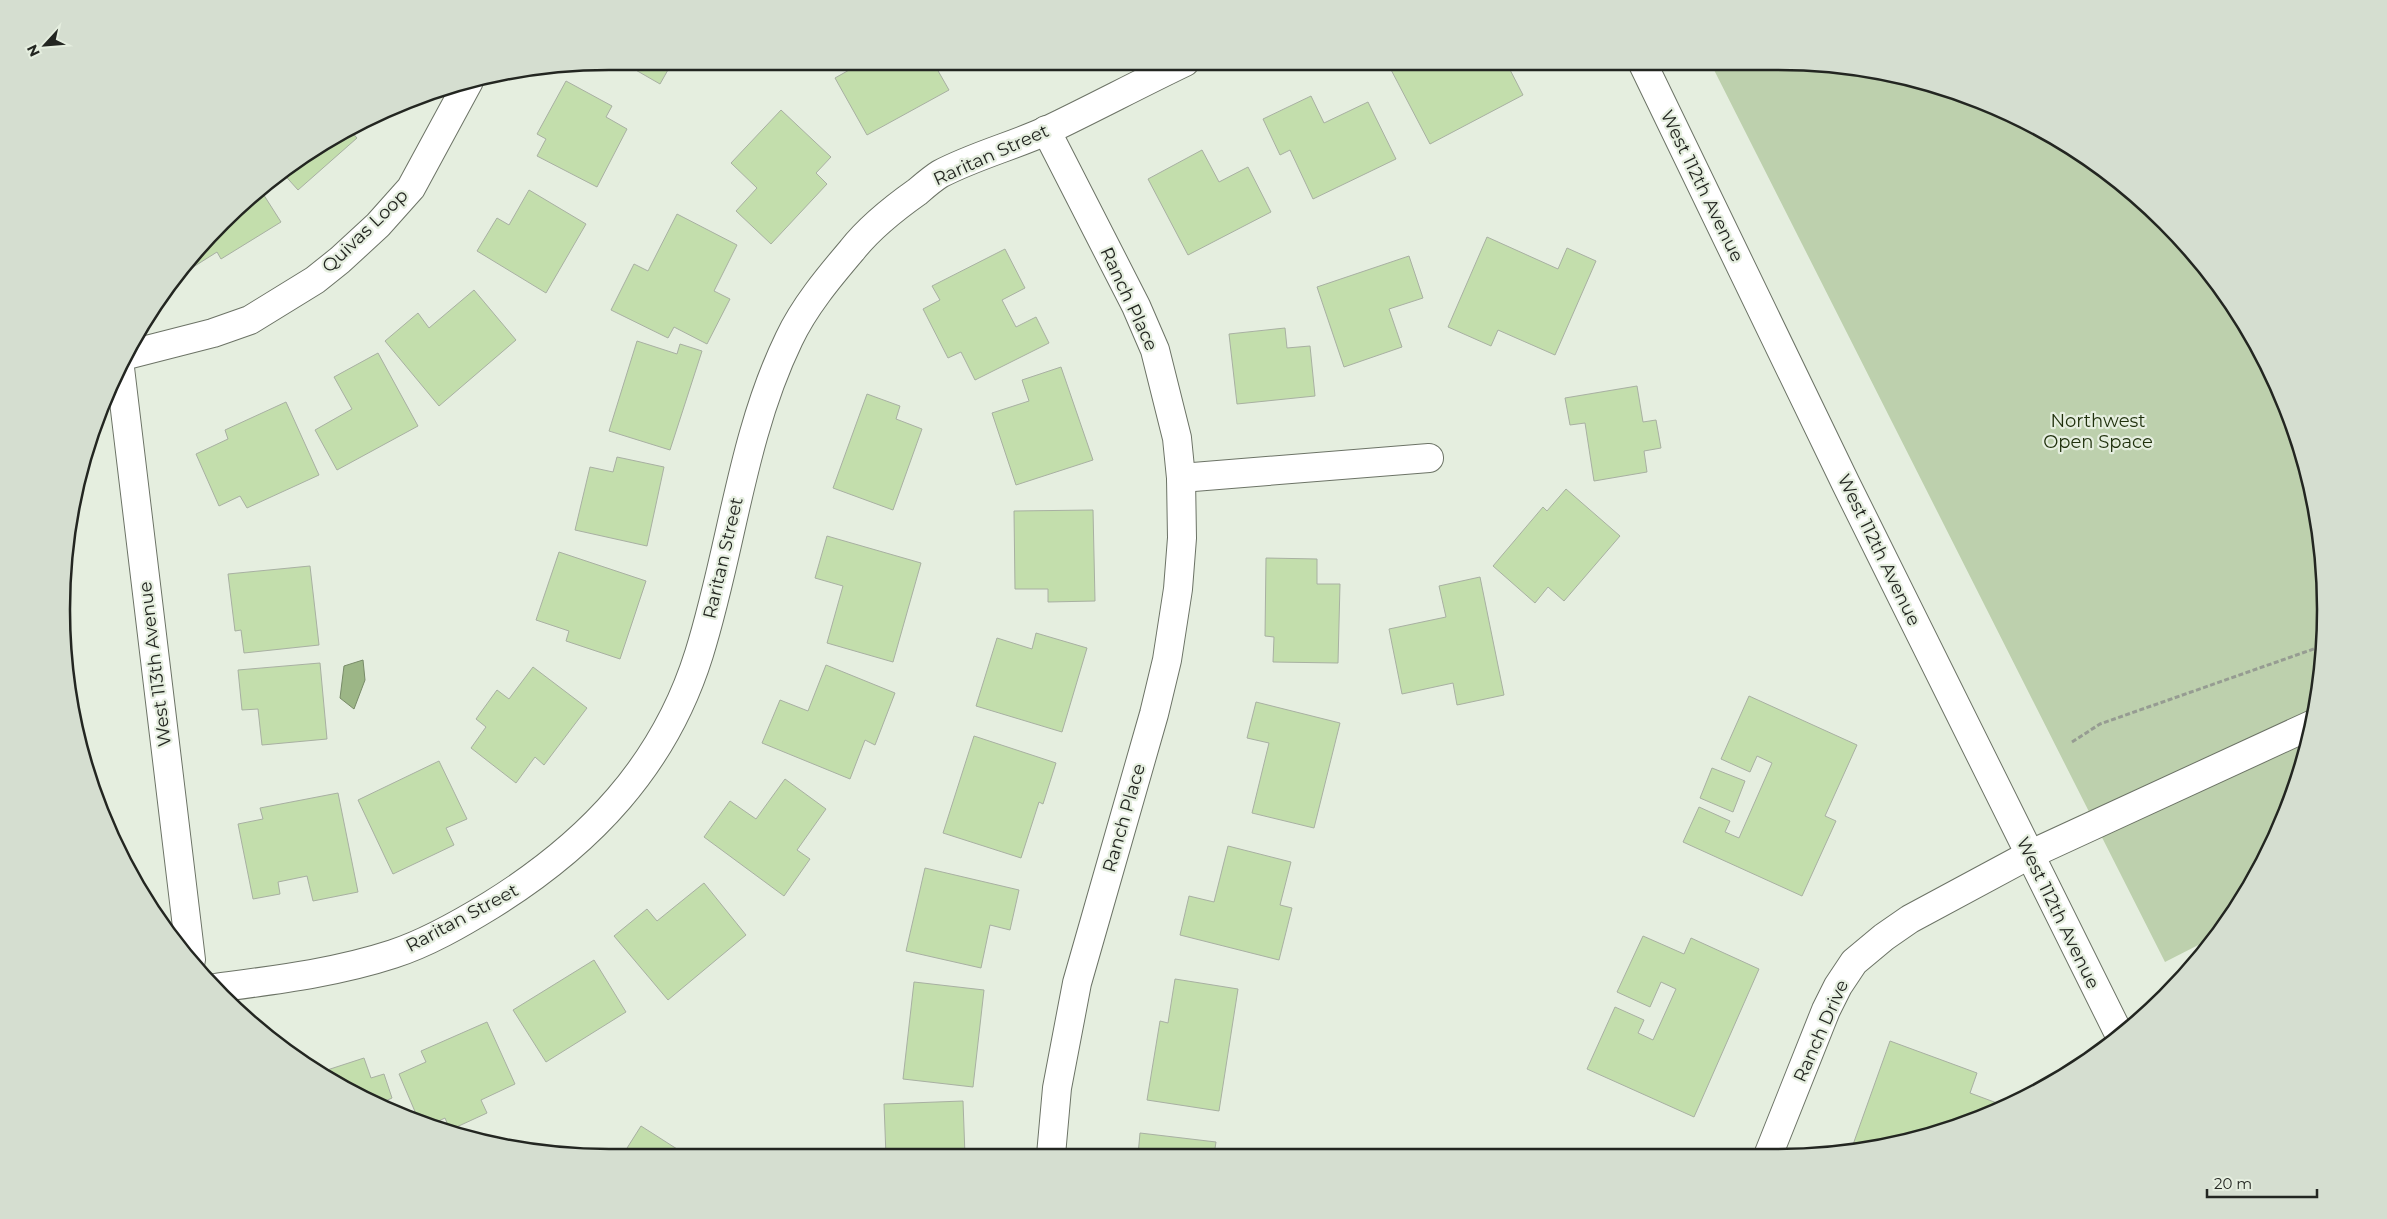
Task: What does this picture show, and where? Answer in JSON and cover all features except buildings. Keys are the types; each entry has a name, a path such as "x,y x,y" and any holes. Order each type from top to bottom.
{"street":[{"name":"Raritan Street","path":"224,987 303,976 394,954 474,916 529,882 591,830 630,787 657,748 675,716 699,654 726,549 745,461 760,412 789,338 805,312 853,248 882,218 938,175 1046,130 1169,70"},
{"name":"West 112th Avenue","path":"1646,70 2117,1029"},
{"name":"Quivas Loop","path":"135,353 213,334 250,320 300,289 340,260 378,225 410,188 464,90"},
{"name":"Ranch Place","path":"1046,130 1136,306 1155,350 1177,438 1181,478 1182,538 1178,589 1167,660 1154,714 1077,983 1058,1088 1052,1149"},
{"name":"West 113th Avenue","path":"122,381 190,948"},
{"path":"1181,478 1429,458"},
{"name":"Ranch Drive","path":"1771,1149 1826,1010 1838,986 1854,962 1884,937 1910,920 2030,856 2304,728"}],"path":[{"path":"2072,742 2100,724 2316,648"}],"green space":[{"name":"Northwest Open Space","path":"1714,70 1813,71 1883,80 1917,88 1984,111 2047,142 2106,181 2159,228 2206,281 2245,340 2261,371 2276,403 2299,470 2307,504 2312,539 2316,574 2317,610 2316,645 2307,715 2299,749 2276,816 2245,879 2201,943 2165,962"}],"shaded area":[{"path":"363,660 365,680 354,709 340,698 344,666"}]}
